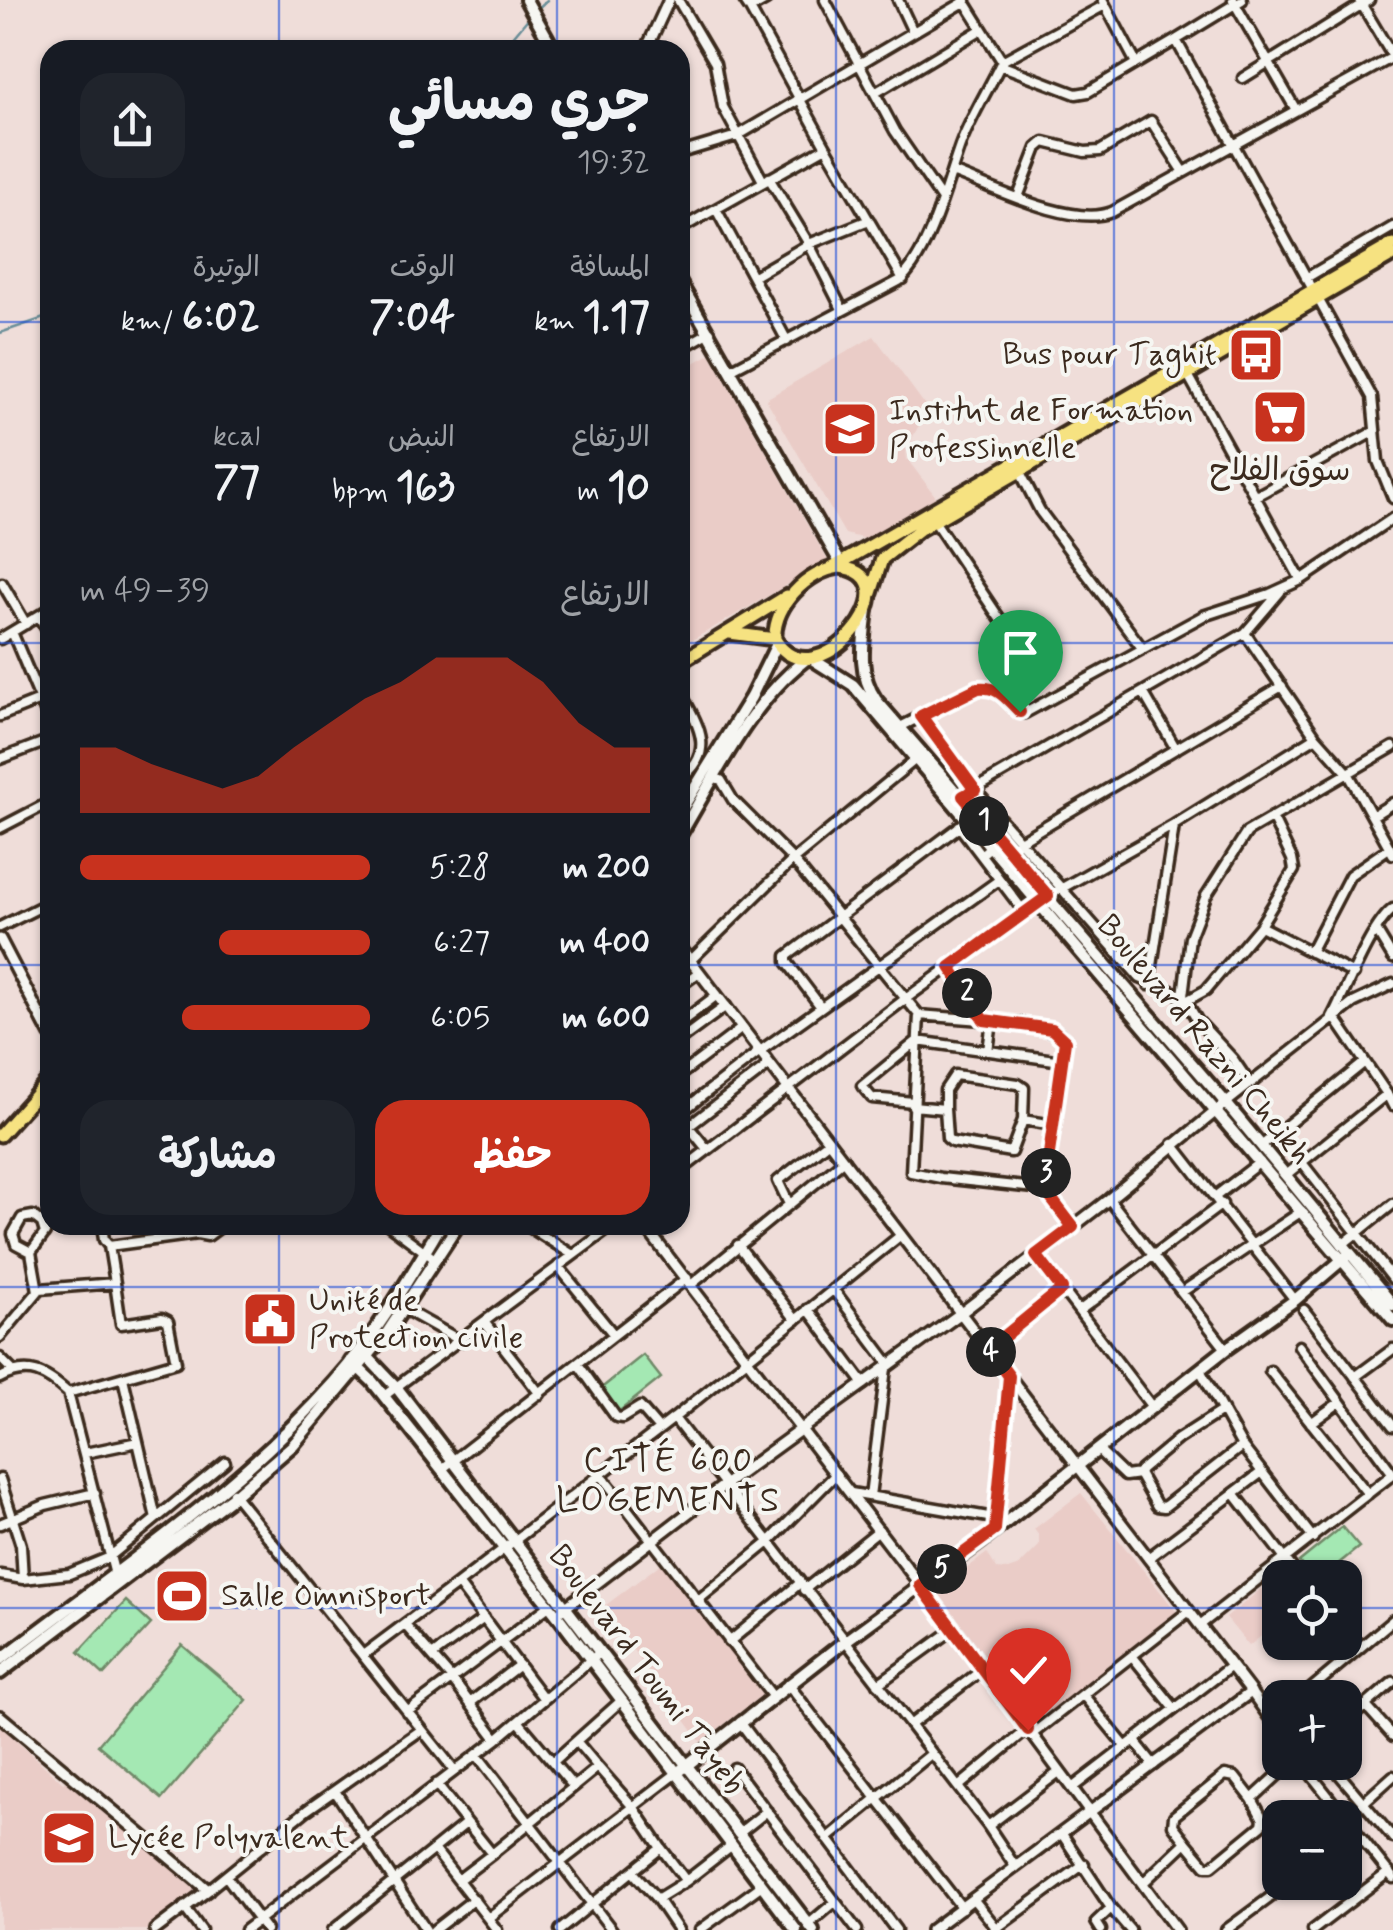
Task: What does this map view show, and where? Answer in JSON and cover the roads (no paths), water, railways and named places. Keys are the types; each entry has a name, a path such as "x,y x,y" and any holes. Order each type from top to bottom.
{"main road":[{"path":"526,0 548,40"},
{"path":"690,656 1032,450 1393,244"},
{"path":"690,819 754,714 788,673 838,644 866,610 882,559 920,530 1187,373 1312,289 1393,255"},
{"path":"690,302 841,566 865,576 871,592"},
{"path":"690,796 751,697 776,642 779,614 803,585"},
{"name":"Boulevard Razni Cheikh","path":"866,610 864,679 916,759 986,851 1262,1146 1393,1320"},
{"path":"730,632 776,642 792,656 809,660"},
{"name":"Boulevard Razni Cheikh","path":"809,660 853,686 963,796 1222,1106 1260,1162 1302,1212 1393,1305"},
{"path":"0,1135 40,1091"},
{"path":"365,1353 435,1235"},
{"path":"0,1673 116,1578 293,1444 404,1309 452,1235"},
{"path":"681,1769 994,1524 1078,1466 1226,1349 1295,1300 1345,1252"},
{"name":"Boulevard Toumi Tayeb","path":"365,1353 397,1388 600,1652 792,1929"},
{"name":"Boulevard Toumi Tayeb","path":"355,1365 384,1396 622,1700 738,1834 811,1927"},
{"path":"0,1660 116,1578"}],"street":[{"path":"650,40 669,0"},
{"path":"678,0 716,63 719,94 737,136 809,244 842,310"},
{"path":"744,0 902,278"},
{"path":"750,9 766,0"},
{"path":"842,0 827,4 908,153 941,198"},
{"path":"898,0 913,32"},
{"path":"690,150 737,136 966,0 1001,63 1076,94 1088,92 1237,1 1296,110"},
{"path":"952,172 1063,212 1095,216 1112,212 1393,57 1363,1 1244,78"},
{"path":"732,370 902,278 920,252 961,144 1001,63 1103,2 1136,64"},
{"path":"874,93 982,29"},
{"path":"1176,40 1372,397 1378,461 1393,498"},
{"path":"1018,197 1041,144 1100,151 1151,121 1184,172"},
{"path":"690,223 826,146"},
{"path":"716,209 787,340"},
{"path":"754,276 809,244 869,220"},
{"path":"1312,289 1393,227"},
{"path":"690,343 710,332"},
{"path":"1187,373 1301,580"},
{"path":"1254,497 1375,431"},
{"path":"1019,470 1040,512 1142,648"},
{"path":"896,729 978,688 988,687 1004,694 1025,713 1203,616 1301,580 1393,518"},
{"path":"935,522 1020,650"},
{"path":"2,582 26,624"},
{"path":"963,796 1245,633 1283,588"},
{"path":"0,639 38,616 40,619"},
{"path":"12,632 40,693"},
{"path":"1245,633 1316,737 1348,773 1391,851 1350,875 1310,952"},
{"path":"1008,848 1282,686"},
{"path":"1143,692 1176,749"},
{"path":"0,716 40,705"},
{"path":"690,710 703,742 690,770"},
{"path":"921,716 975,790 1140,978 1184,998 1206,990 1260,926 1294,870 1272,817"},
{"path":"690,1163 1048,896 1174,825 1316,737"},
{"path":"0,759 40,744"},
{"path":"1250,1084 1197,1020 1184,998 1190,937 1206,896 1241,838 1393,747"},
{"path":"916,759 793,860 690,961 1262,1708"},
{"path":"715,778 793,860 918,1015 1020,1023 1060,1033 1065,1041 1044,1189 1073,1227"},
{"path":"1372,816 1393,804"},
{"path":"0,828 40,807"},
{"path":"820,1008 787,962 787,956 964,823"},
{"path":"1149,984 1174,825"},
{"path":"986,851 998,880 1025,912"},
{"path":"690,1106 760,1051 998,880"},
{"path":"0,928 40,907"},
{"path":"1333,1020 1376,930 1393,909"},
{"path":"1260,926 1354,974"},
{"path":"1376,930 1393,958"},
{"path":"0,939 40,1016"},
{"path":"950,967 988,1020 988,1051"},
{"path":"690,979 699,972"},
{"path":"407,1712 501,1640 553,1610 566,1607 961,1313 1366,994 1393,984"},
{"path":"690,1015 717,995"},
{"path":"690,1033 726,1006"},
{"path":"918,1015 911,1172 1044,1189"},
{"path":"1333,1020 1393,1106"},
{"path":"690,1067 742,1028"},
{"path":"945,1109 872,1098 862,1086 917,1041 1062,1061"},
{"path":"1262,1146 1364,1062"},
{"path":"690,1125 770,1064"},
{"path":"955,1076 1021,1086 1023,1120 1011,1152 952,1142 946,1138 945,1090 955,1076"},
{"path":"1286,1176 1387,1094"},
{"path":"1023,1120 1053,1125"},
{"path":"690,1127 707,1149"},
{"path":"790,1204 778,1181 829,1140"},
{"path":"1173,1144 1295,1300"},
{"path":"442,1469 844,1160"},
{"path":"1079,1311 1219,1200 1260,1162"},
{"path":"1303,1164 1393,1279"},
{"path":"1109,1199 1226,1349"},
{"path":"1345,1252 1357,1234 1393,1204"},
{"path":"1182,1292 1302,1212"},
{"path":"32,1252 16,1244 13,1234 22,1218 33,1216 40,1222"},
{"path":"38,1291 32,1252 44,1235"},
{"path":"68,1393 174,1364 177,1357 168,1321 162,1318 121,1324 109,1246 103,1235"},
{"path":"109,1246 169,1235"},
{"path":"403,1235 436,1260"},
{"path":"542,1235 573,1254"},
{"path":"384,1396 600,1235"},
{"path":"652,1235 954,1629 1177,1930"},
{"path":"362,1655 660,1429 901,1235"},
{"path":"738,1245 796,1320"},
{"path":"1036,1255 1152,1408"},
{"path":"558,1266 614,1335"},
{"path":"0,1336 38,1291 115,1283"},
{"path":"989,1349 1062,1289"},
{"path":"834,1290 888,1367 870,1496"},
{"path":"404,1309 461,1341"},
{"path":"808,1309 864,1384"},
{"path":"1304,1310 1393,1426"},
{"path":"485,1322 540,1394"},
{"path":"1234,1493 1285,1560 1393,1474 1299,1346"},
{"path":"1356,1377 1393,1348"},
{"path":"0,1358 13,1371"},
{"path":"578,1364 616,1417 619,1419 640,1406 660,1429"},
{"path":"1200,1370 1242,1446 1313,1538"},
{"path":"0,1378 13,1371 40,1371 68,1393 116,1578"},
{"path":"1270,1371 1368,1494"},
{"path":"851,1493 994,1524 1009,1376"},
{"path":"123,1378 156,1518"},
{"path":"1311,1423 1340,1402"},
{"path":"1098,1450 1124,1476 1139,1474 1178,1439 1223,1410"},
{"path":"674,1418 1014,1865"},
{"path":"85,1453 138,1442"},
{"path":"1139,1474 1150,1499 1157,1506 1164,1506 1242,1446"},
{"path":"0,1575 23,1579 69,1574 108,1558 225,1462"},
{"path":"1148,1558 1262,1472"},
{"path":"601,1474 773,1697"},
{"path":"698,1601 768,1543 836,1474"},
{"path":"0,1479 21,1545 23,1579"},
{"path":"231,1490 455,1770"},
{"path":"0,1524 12,1516 95,1492"},
{"path":"730,1642 879,1530"},
{"path":"1200,1625 1262,1578"},
{"path":"458,1584 544,1699"},
{"path":"958,1787 1084,1696 1189,1611"},
{"path":"432,1656 484,1618"},
{"path":"406,1625 497,1740"},
{"path":"1362,1646 1391,1627"},
{"path":"878,1684 954,1629"},
{"path":"245,1930 497,1740 600,1652"},
{"path":"1133,1657 1176,1709"},
{"path":"1321,1680 1345,1660"},
{"path":"470,1704 519,1665"},
{"path":"1072,1788 1231,1666"},
{"path":"910,1725 982,1670"},
{"path":"1393,1682 1364,1705 1393,1736"},
{"path":"788,1684 962,1908"},
{"path":"931,1930 1251,1692"},
{"path":"1084,1696 1125,1746"},
{"path":"554,1761 622,1700"},
{"path":"0,1716 208,1890"},
{"path":"519,1722 573,1786"},
{"path":"740,1722 896,1930"},
{"path":"155,1930 421,1730"},
{"path":"1134,1740 1154,1765"},
{"path":"577,1742 634,1808 686,1881"},
{"path":"477,1754 612,1930"},
{"path":"826,1839 932,1754"},
{"path":"458,1880 598,1767"},
{"path":"734,1768 857,1930"},
{"path":"488,1918 681,1769"},
{"path":"988,1826 1059,1772"},
{"path":"1225,1775 1235,1777 1252,1798 1263,1818 1262,1824 1212,1866 1206,1866 1186,1842 1172,1825 1174,1816 1225,1775"},
{"path":"1363,1803 1393,1776"},
{"path":"1252,1798 1272,1780"},
{"path":"1315,1780 1332,1800"},
{"path":"1344,1780 1393,1838"},
{"path":"436,1784 492,1854"},
{"path":"336,1791 430,1930 474,1899"},
{"path":"738,1834 767,1811"},
{"path":"333,1930 465,1824"},
{"path":"1062,1834 1130,1930"},
{"path":"1314,1930 1391,1875 1362,1838"},
{"path":"1142,1883 1186,1842"},
{"path":"658,1900 732,1845"},
{"path":"434,1848 495,1930"},
{"path":"560,1930 661,1848"},
{"path":"974,1900 996,1929 1084,1864"},
{"path":"633,1872 678,1930"},
{"path":"226,1876 266,1930"},
{"path":"700,1930 762,1885"},
{"path":"1226,1930 1266,1900"},
{"path":"811,1927 836,1902"},
{"path":"184,1907 201,1930"},
{"path":"1102,1930 1096,1922 1111,1908"}],"waterway":[{"path":"535,11 547,0"},
{"path":"510,40 530,16"},
{"path":"0,333 40,319"}],"place":[{"name":"Bus pour Taghit","path":"1256,355"},
{"name":"سوق الفلاح","path":"1280,417"},
{"name":"Institut de Formation Professinnelle","path":"850,429"},
{"name":"Unité de Protection civile","path":"270,1319"},
{"name":"Salle Omnisport","path":"182,1596"},
{"name":"Lycée Polyvalent","path":"69,1838"}],"district":[{"name":"CITÉ 600 LOGEMENTS","path":"669,1481"}]}
